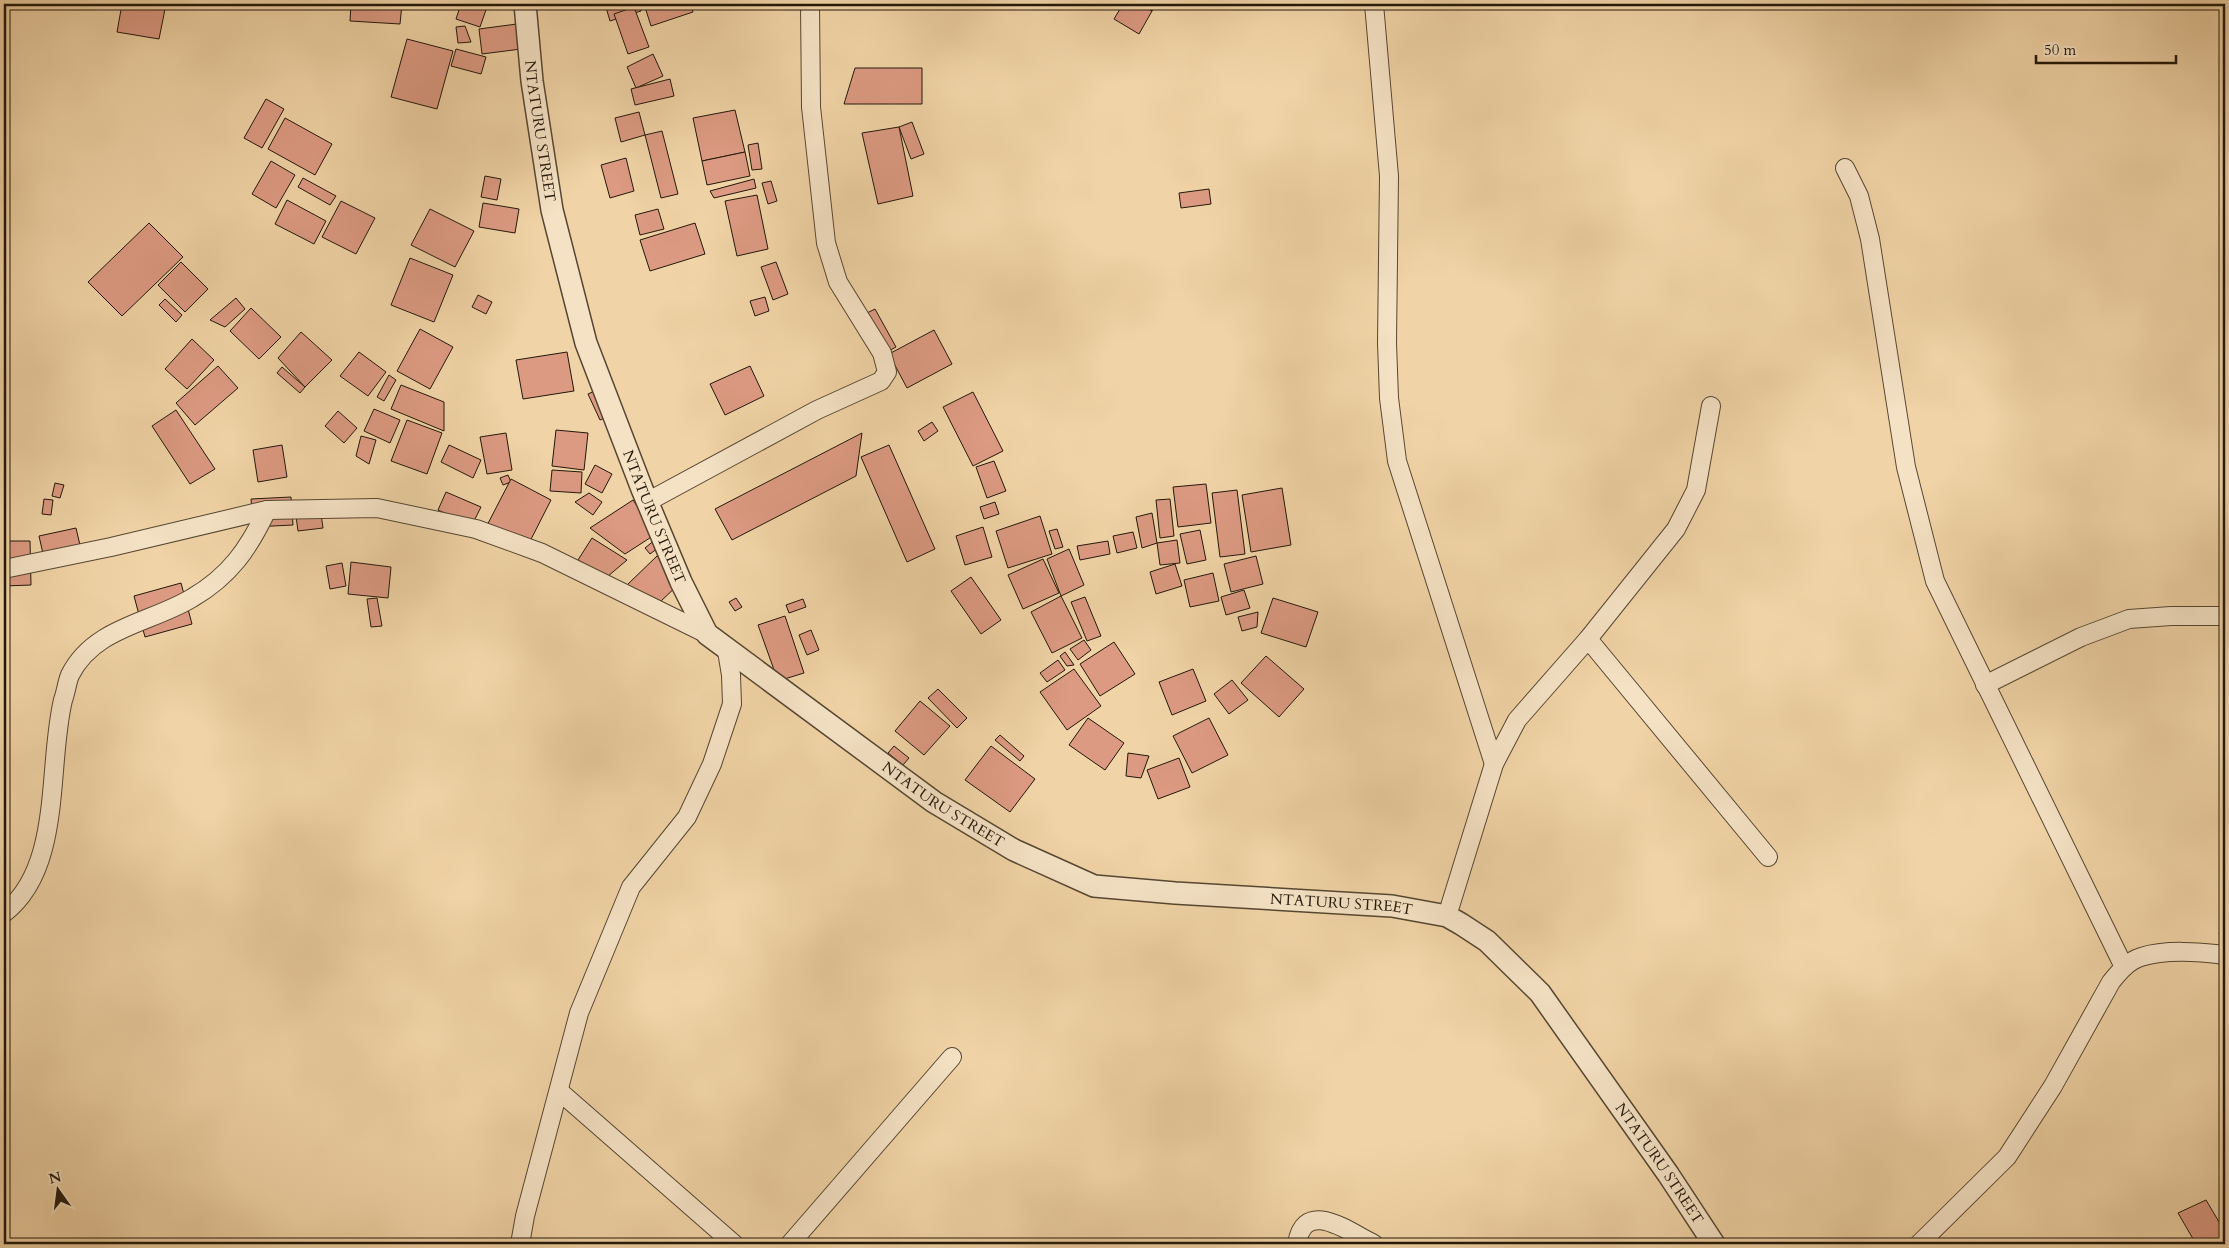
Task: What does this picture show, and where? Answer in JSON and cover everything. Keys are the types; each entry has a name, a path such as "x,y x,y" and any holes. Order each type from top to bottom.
{"street":[{"name":"NTATURU STREET","path":"525,4 532,81 552,210 586,343 647,502 681,582 707,634 727,651 934,802 1014,850 1094,886 1175,893 1392,906 1447,916 1486,941 1540,993 1668,1174 1714,1244"},
{"path":"647,502 817,410 881,382 887,372 882,353 838,282 826,244 812,107 810,4"},
{"path":"1374,4 1389,176 1387,343 1389,398 1396,461 1494,764"},
{"path":"1846,168 1859,196 1870,239 1906,467 1935,581 2124,967"},
{"path":"1447,916 1494,764 1517,720 1588,639 1676,529 1696,490 1711,406"},
{"path":"4,569 111,547 267,510 377,508 476,529 542,553 707,634"},
{"path":"4,913 30,883 40,858 47,827 58,722 70,675 86,653 108,635 192,598 230,569 251,544 267,510"},
{"path":"1985,685 2081,637 2129,619 2171,616 2225,616"},
{"path":"1588,639 1768,857"},
{"path":"520,1244 525,1216 579,1013 632,887 687,817 712,764 732,704 731,675 727,651"},
{"path":"1919,1244 2007,1158 2053,1086 2107,988 2124,967 2140,957 2194,951 2225,955"},
{"path":"790,1244 952,1057"},
{"path":"559,1091 734,1244"},
{"path":"1297,1244 1298,1236 1306,1224 1314,1219 1324,1219 1374,1244"}],"building":[{"path":"122,4 166,4 159,39 117,32"},
{"path":"351,4 402,4 400,24 350,21"},
{"path":"461,4 488,4 480,27 456,19"},
{"path":"605,4 639,4 641,11 610,21"},
{"path":"644,4 690,4 693,12 651,26"},
{"path":"1123,4 1139,4 1152,11 1139,34 1114,19"},
{"path":"1142,4 1158,4 1152,11"},
{"path":"634,7 649,47 628,54 614,14"},
{"path":"517,24 521,49 482,54 479,29"},
{"path":"465,26 471,42 458,43 456,27"},
{"path":"407,39 453,51 437,109 391,97"},
{"path":"456,49 486,57 481,74 451,66"},
{"path":"653,54 663,76 636,88 627,67"},
{"path":"855,68 922,68 922,104 844,104"},
{"path":"670,79 674,96 635,105 631,89"},
{"path":"266,99 284,109 262,148 244,138"},
{"path":"735,110 745,152 702,161 693,118"},
{"path":"639,112 645,135 621,142 615,118"},
{"path":"285,118 332,144 315,175 268,149"},
{"path":"912,122 924,154 911,159 899,127"},
{"path":"899,127 913,196 878,204 862,133"},
{"path":"662,131 678,194 661,198 645,135"},
{"path":"758,143 762,169 752,170 748,145"},
{"path":"745,152 750,176 707,185 702,161"},
{"path":"626,158 634,191 610,198 601,165"},
{"path":"271,161 295,175 276,208 252,194"},
{"path":"485,176 501,179 497,200 481,197"},
{"path":"303,178 336,196 330,205 298,187"},
{"path":"754,179 756,188 714,198 710,191"},
{"path":"771,181 777,201 768,204 762,183"},
{"path":"1209,189 1211,204 1181,208 1179,193"},
{"path":"757,195 768,249 737,256 725,201"},
{"path":"287,200 326,221 314,244 275,224"},
{"path":"341,201 375,218 356,254 322,237"},
{"path":"483,203 519,209 515,233 479,227"},
{"path":"430,209 474,231 455,267 411,245"},
{"path":"658,209 664,229 640,235 635,215"},
{"path":"149,223 183,257 122,316 88,282"},
{"path":"695,223 705,254 650,271 640,240"},
{"path":"410,258 453,275 434,322 391,305"},
{"path":"181,262 208,289 185,312 158,285"},
{"path":"776,262 788,294 773,300 761,267"},
{"path":"478,295 492,302 486,314 472,307"},
{"path":"765,297 769,311 755,316 750,301"},
{"path":"236,298 245,309 225,327 210,320"},
{"path":"165,299 182,315 176,322 159,305"},
{"path":"251,308 281,337 259,359 230,331"},
{"path":"875,309 896,347 887,352 865,314"},
{"path":"420,329 453,347 430,389 397,371"},
{"path":"934,330 952,364 907,388 889,354"},
{"path":"301,332 332,360 305,387 278,358"},
{"path":"192,339 214,360 187,389 165,369"},
{"path":"359,352 386,372 368,396 340,376"},
{"path":"567,352 574,391 523,399 516,360"},
{"path":"218,366 238,388 195,425 176,403"},
{"path":"750,366 764,396 725,415 710,384"},
{"path":"282,367 305,387 300,393 277,373"},
{"path":"389,375 396,380 384,401 377,397"},
{"path":"401,385 444,402 444,431 391,409"},
{"path":"597,390 609,416 600,420 588,394"},
{"path":"973,392 1003,451 973,466 943,407"},
{"path":"374,409 400,420 390,443 364,431"},
{"path":"176,410 215,469 190,484 152,426"},
{"path":"338,411 357,428 344,443 325,426"},
{"path":"407,420 442,433 427,474 391,461"},
{"path":"932,422 938,431 924,441 918,431"},
{"path":"556,430 588,433 584,470 552,466"},
{"path":"506,433 512,470 487,474 480,437"},
{"path":"862,433 856,476 732,540 715,509"},
{"path":"361,436 376,440 369,464 356,456"},
{"path":"282,445 287,477 258,482 253,450"},
{"path":"449,445 481,460 473,478 441,462"},
{"path":"889,445 935,549 907,562 861,457"},
{"path":"994,461 1006,491 987,498 976,467"},
{"path":"595,465 612,474 602,493 585,484"},
{"path":"552,470 582,472 581,493 550,491"},
{"path":"508,475 511,482 503,485 500,478"},
{"path":"511,479 551,500 523,555 482,535"},
{"path":"55,483 64,485 60,498 52,496"},
{"path":"1206,484 1211,523 1178,527 1173,487"},
{"path":"1282,488 1291,545 1251,552 1242,495"},
{"path":"1237,490 1245,554 1220,557 1212,493"},
{"path":"446,492 481,507 472,525 438,510"},
{"path":"589,493 602,502 593,515 575,502"},
{"path":"291,497 293,525 253,527 251,499"},
{"path":"44,499 53,500 51,515 42,514"},
{"path":"1170,499 1174,536 1160,538 1156,500"},
{"path":"633,500 656,534 625,554 590,528"},
{"path":"995,502 999,514 984,519 980,507"},
{"path":"1152,513 1157,543 1142,548 1136,517"},
{"path":"321,514 323,528 298,531 296,516"},
{"path":"1040,516 1052,554 1008,568 996,531"},
{"path":"983,527 992,557 965,565 956,536"},
{"path":"76,528 83,558 46,567 39,536"},
{"path":"1057,529 1063,547 1055,549 1049,531"},
{"path":"1200,530 1206,560 1187,564 1180,534"},
{"path":"1133,532 1137,548 1117,553 1113,536"},
{"path":"592,538 627,560 607,577 578,560"},
{"path":"656,539 662,545 650,554 645,548"},
{"path":"1177,540 1180,563 1160,565 1157,543"},
{"path":"4,541 30,541 31,585 4,586"},
{"path":"1108,541 1110,554 1080,560 1077,546"},
{"path":"1069,549 1084,585 1061,596 1047,559"},
{"path":"657,556 681,582 659,603 627,585"},
{"path":"1256,556 1263,584 1231,592 1224,564"},
{"path":"1043,559 1059,593 1023,609 1008,575"},
{"path":"351,562 391,567 388,598 348,594"},
{"path":"342,563 346,586 330,589 326,566"},
{"path":"1175,564 1182,586 1156,594 1150,572"},
{"path":"1213,573 1219,601 1190,607 1184,580"},
{"path":"971,577 1001,620 981,634 951,591"},
{"path":"181,583 192,624 145,637 134,596"},
{"path":"1244,590 1250,608 1226,615 1221,597"},
{"path":"1061,596 1082,638 1052,653 1031,612"},
{"path":"1085,597 1101,636 1087,641 1071,602"},
{"path":"377,598 382,626 371,627 367,599"},
{"path":"736,598 742,607 735,611 729,602"},
{"path":"1273,598 1318,612 1306,647 1261,633"},
{"path":"803,599 806,607 789,613 786,605"},
{"path":"1258,612 1257,627 1242,631 1238,617"},
{"path":"785,616 804,673 778,681 758,625"},
{"path":"811,630 819,650 807,655 799,635"},
{"path":"1084,640 1091,650 1078,660 1070,649"},
{"path":"1114,642 1135,674 1100,696 1080,664"},
{"path":"1065,652 1074,665 1067,666 1060,656"},
{"path":"1266,656 1304,689 1279,717 1241,683"},
{"path":"1058,660 1065,670 1047,682 1040,673"},
{"path":"1074,669 1101,706 1067,730 1040,692"},
{"path":"1193,669 1206,701 1172,715 1159,682"},
{"path":"1232,680 1248,700 1229,714 1214,694"},
{"path":"938,689 967,718 957,728 928,698"},
{"path":"920,701 950,726 924,755 895,731"},
{"path":"1088,718 1124,743 1105,770 1069,745"},
{"path":"1209,718 1228,755 1192,773 1173,736"},
{"path":"1000,735 1024,756 1020,761 995,740"},
{"path":"894,746 909,758 903,765 888,753"},
{"path":"991,746 1035,779 1010,812 965,780"},
{"path":"1128,753 1149,756 1141,778 1126,776"},
{"path":"1179,758 1190,787 1158,799 1147,770"},
{"path":"2225,916 2225,935 2219,934"},
{"path":"2206,1200 2225,1232 2225,1244 2196,1244 2178,1213"}]}
